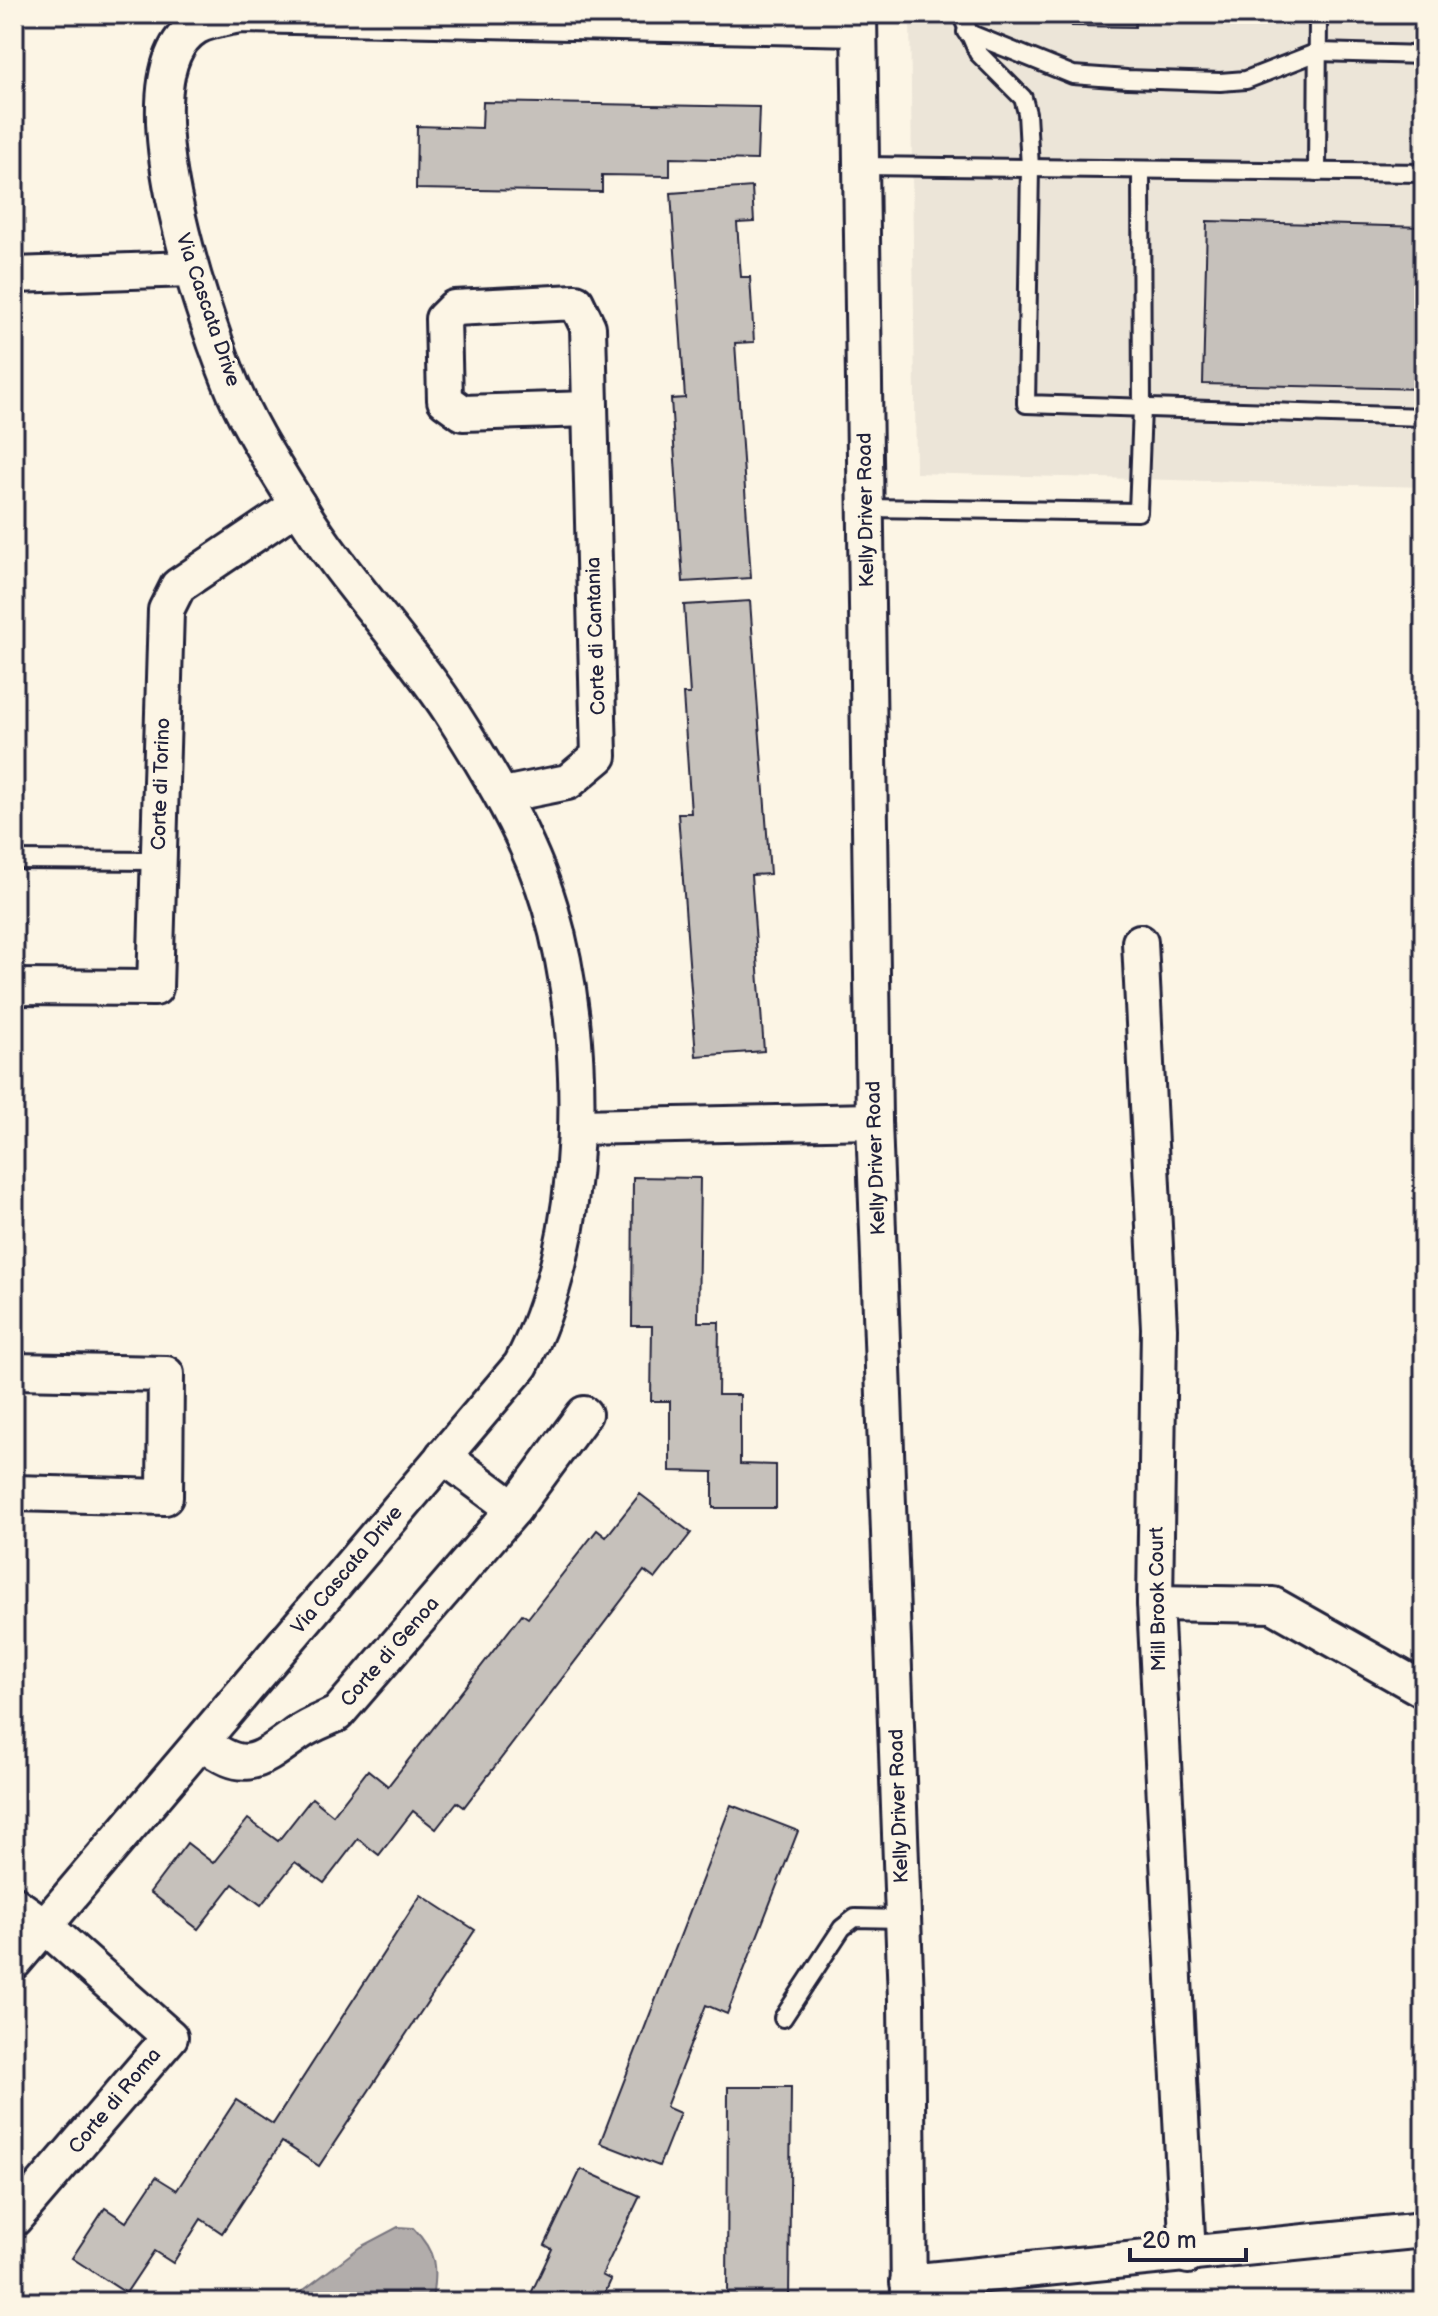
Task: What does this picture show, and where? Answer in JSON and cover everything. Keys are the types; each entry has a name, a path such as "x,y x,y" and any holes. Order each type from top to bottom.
{"street":[{"name":"Via Cascata Drive","path":"14,1962 521,1365 537,1334 559,1254 578,1127 571,1018 550,907 503,795 448,708 340,570 298,505 230,383 190,269 169,175 164,93 171,66 183,40 197,27 240,14 859,21"},
{"name":"Kelly Driver Road","path":"859,21 874,1121 903,1919 908,2292"},
{"path":"14,275 190,269"},
{"name":"Corte di Cantania","path":"503,795 568,782 599,756 588,327 576,302 454,308 443,319 445,400 463,413 589,409"},
{"name":"Corte di Torino","path":"14,987 155,988 166,610 178,586 298,505"},
{"name":"Mill Brook Court","path":"1140,942 1159,1328 1155,1603 1188,2256"},
{"path":"578,1127 874,1121"},
{"path":"14,1371 166,1374 165,1497 14,1493"},
{"name":"Corte di Genoa","path":"202,1742 234,1763 248,1763 268,1757 300,1732 337,1714 514,1509 584,1414"},
{"path":"443,1456 514,1509"},
{"path":"1155,1603 1273,1605 1424,1690"},
{"path":"14,1904 45,1926"},
{"name":"Corte di Roma","path":"14,2219 170,2037 45,1926"},
{"path":"908,2292 1424,2230"}],"lane":[{"path":"961,14 966,32 978,53 1023,98 1030,168 1026,404 1424,417"},
{"path":"1317,172 1318,14"},
{"path":"966,32 1073,75 1127,79 1246,80 1318,52 1424,55"},
{"path":"862,166 1424,173"},
{"path":"866,508 1138,512 1142,408 1141,170"},
{"path":"14,860 159,861"},
{"path":"783,2018 842,1928 855,1918 903,1919"}],"shaded area":[{"path":"910,14 1424,14 1424,487 916,473"},
{"path":"398,2227 413,2228 431,2254 434,2270 432,2302 288,2302 360,2247"}],"building":[{"path":"1073,14 1136,14 1135,27 1072,26"},
{"path":"483,102 759,107 757,160 670,158 670,176 602,175 602,192 416,189 417,126 482,128"},
{"path":"752,187 754,222 737,223 741,277 750,277 754,342 735,343 751,578 683,582 671,399 685,398 671,193"},
{"path":"1207,221 1424,227 1424,389 1203,384"},
{"path":"750,601 770,874 751,875 764,1051 696,1056 678,813 691,813 683,694 690,694 684,605"},
{"path":"633,1177 700,1178 698,1322 719,1322 718,1395 740,1395 740,1464 776,1465 776,1508 713,1508 713,1472 670,1471 670,1401 651,1401 652,1326 632,1326"},
{"path":"640,1494 691,1533 655,1579 644,1571 464,1807 457,1802 436,1829 413,1811 379,1855 358,1839 324,1883 295,1862 261,1905 233,1884 198,1929 150,1892 187,1843 213,1863 248,1819 278,1841 312,1798 333,1815 368,1770 388,1786 522,1614 528,1618 597,1530 606,1537"},
{"path":"731,1805 798,1831 727,2014 706,2005 666,2107 680,2113 659,2166 600,2143"},
{"path":"421,1895 475,1930 319,2166 282,2142 222,2233 201,2219 173,2263 154,2251 126,2293 72,2258 105,2208 126,2222 156,2177 177,2190 236,2100 273,2124"},
{"path":"728,2087 791,2087 789,2302 727,2302"},
{"path":"581,2169 640,2196 602,2275 611,2280 601,2302 527,2302 552,2249 545,2245"}]}
